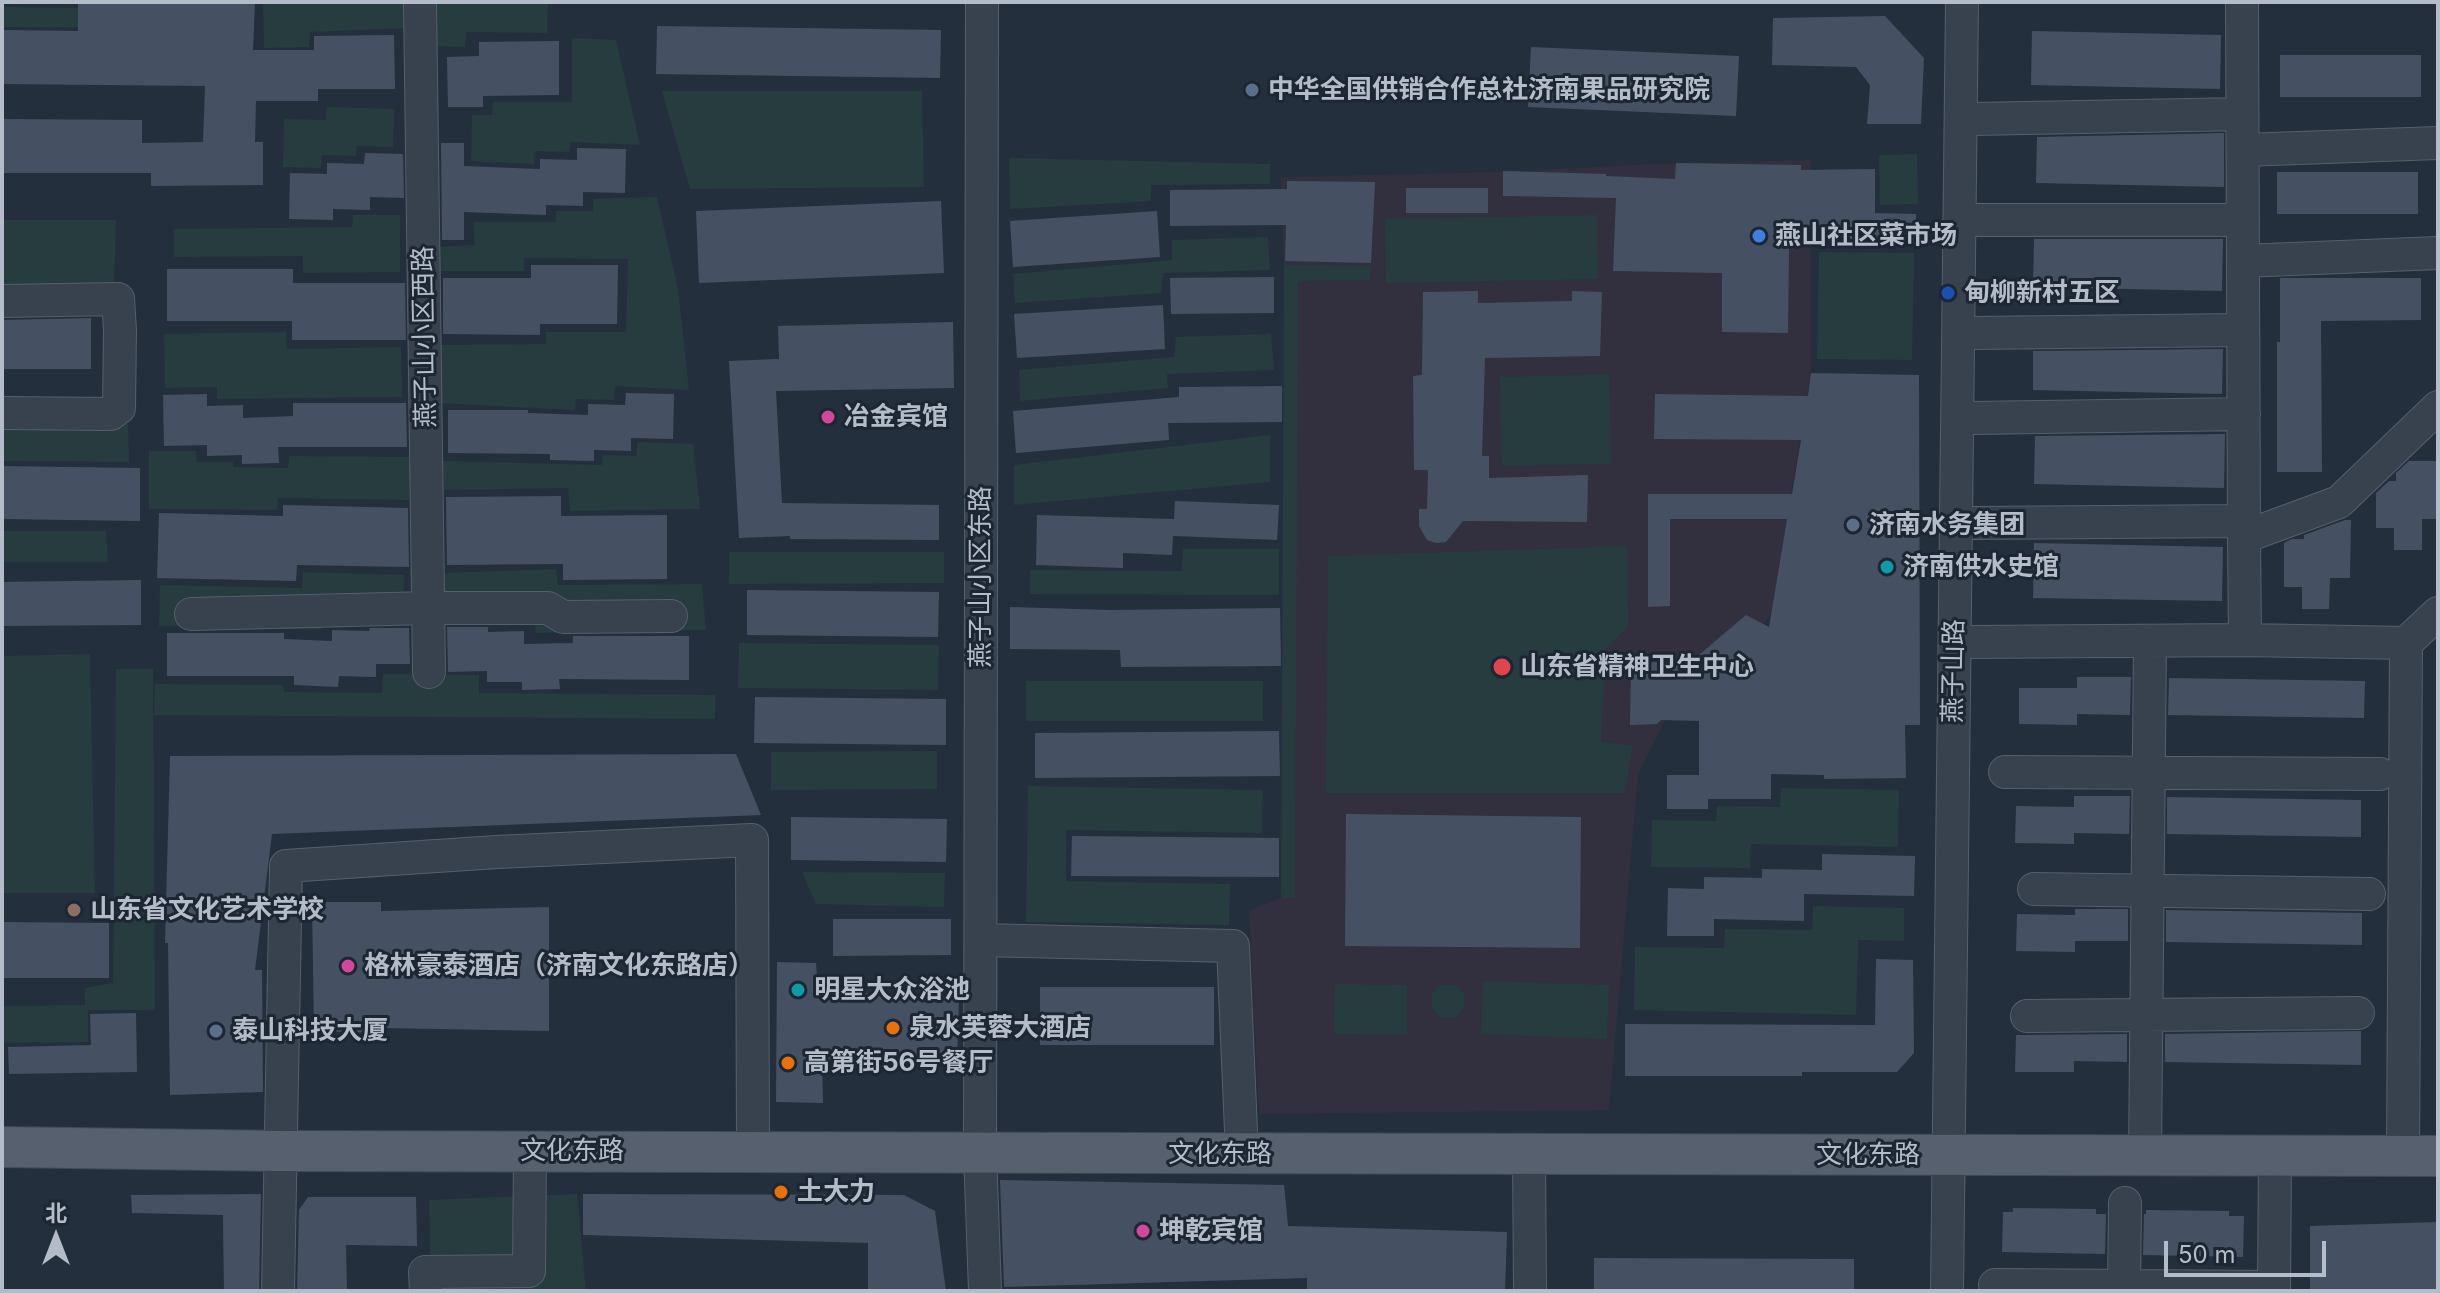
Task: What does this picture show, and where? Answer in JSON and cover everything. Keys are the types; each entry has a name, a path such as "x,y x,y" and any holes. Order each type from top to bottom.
{"main road":[{"name":"文化东路","path":"2,1147 279,1151 2420,1156"}],"street":[{"name":"燕子山小区西路","path":"420,2 429,672"},
{"name":"燕子山小区东路","path":"982,2 980,1152 985,1291"},
{"name":"燕子山路","path":"1962,2 1957,1154 1963,1291"},
{"name":"燕子山路","path":"1947,1291 1957,1154 1969,642 1975,2"},
{"path":"2242,2 2245,640"},
{"path":"1974,119 2242,114"},
{"path":"2243,150 2438,143"},
{"path":"1973,220 2243,220"},
{"path":"2243,261 2438,253"},
{"path":"2,301 118,299 120,330 119,408 111,414 2,413"},
{"path":"1972,333 2243,330"},
{"path":"1971,523 2244,529 2339,502 2438,407"},
{"path":"1971,418 2244,414"},
{"path":"191,614 548,608 563,617 671,616"},
{"path":"1969,642 2245,640 2406,643 2438,613"},
{"path":"2145,1155 2150,642"},
{"path":"2406,643 2420,1156"},
{"path":"2005,772 2380,774"},
{"path":"278,1291 286,866 752,840 753,1152"},
{"path":"2034,889 2369,894"},
{"path":"981,940 1233,946 1242,1154"},
{"path":"2027,1016 2358,1013"},
{"path":"426,1291 425,1272 529,1271 530,1151"},
{"path":"1529,1155 1530,1291"},
{"path":"1995,1285 2274,1289 2275,1155"},
{"path":"2124,1288 2125,1203"}],"shaded area":[{"name":"山东省精神卫生中心","path":"1811,160 1811,373 1771,615 1665,720 1638,774 1609,1110 1259,1114 1249,910 1283,897 1290,453 1281,177"}],"green space":[{"path":"263,2 409,2 409,28 310,32 309,47 264,48"},
{"path":"429,2 548,2 547,33 466,32 465,47 428,46"},
{"path":"2,7 190,9 189,28 2,27"},
{"path":"572,38 616,40 640,145 571,142 569,152 535,151 534,164 471,161 472,115 492,115 493,102 572,102"},
{"path":"662,91 922,91 924,187 690,189"},
{"path":"327,107 394,109 393,147 357,146 356,156 322,155 321,168 283,167 284,119 326,120"},
{"path":"1917,154 1918,204 1880,205 1879,155"},
{"path":"1009,158 1270,164 1270,184 1151,185 1151,201 1010,209"},
{"path":"657,197 678,289 689,390 615,386 614,400 576,399 575,410 437,403 436,345 546,344 546,332 626,332 628,259 524,258 524,271 440,271 439,247 475,245 473,222 556,222 556,211 593,211 593,199"},
{"path":"353,215 400,215 400,272 303,273 303,256 174,257 174,229 352,227"},
{"path":"1597,215 1598,279 1386,283 1385,219"},
{"path":"2,220 116,220 114,290 2,291"},
{"path":"1268,237 1270,270 1163,273 1161,293 1015,303 1013,274 1172,260 1172,240"},
{"path":"1819,252 1914,253 1912,360 1817,359"},
{"path":"1284,265 1370,266 1370,280 1298,281 1295,898 1281,898"},
{"path":"286,332 287,349 401,347 402,397 217,399 217,387 165,388 164,334"},
{"path":"1271,334 1274,370 1167,374 1168,388 1020,401 1019,370 1174,357 1176,337"},
{"path":"1609,374 1611,464 1502,466 1500,377"},
{"path":"2,423 128,424 129,462 2,461"},
{"path":"1270,435 1270,482 1014,505 1014,465"},
{"path":"637,442 693,444 700,509 570,511 568,488 444,490 443,461 602,465 603,455 637,456"},
{"path":"149,451 196,451 197,462 233,462 233,467 288,468 289,456 410,457 409,500 278,498 277,510 149,509"},
{"path":"2,531 106,531 108,562 2,562"},
{"path":"1627,546 1628,626 1605,650 1601,742 1633,745 1624,793 1326,793 1328,556"},
{"path":"1183,549 1279,549 1279,595 1030,594 1030,570 1182,571"},
{"path":"729,552 944,552 944,583 729,584"},
{"path":"556,569 558,585 702,584 706,630 536,633 535,623 493,624 494,613 441,612 441,573"},
{"path":"303,572 404,575 403,612 321,619 321,630 159,626 160,585 302,588"},
{"path":"739,643 939,645 938,690 738,688"},
{"path":"90,654 95,893 2,893 2,656"},
{"path":"116,669 153,669 155,1010 88,1010 88,1042 2,1043 3,1006 85,1005 85,988 113,983"},
{"path":"383,674 479,675 479,693 715,695 715,719 154,715 155,684 283,685 284,692 382,693"},
{"path":"1026,681 1263,681 1263,721 1026,721"},
{"path":"937,751 937,789 771,790 771,752"},
{"path":"1028,786 1263,790 1262,833 1066,830 1066,881 1230,884 1229,925 1026,922"},
{"path":"1781,788 1899,790 1898,847 1751,844 1750,868 1651,867 1652,820 1716,821 1717,806 1780,807"},
{"path":"802,872 945,873 944,907 816,904"},
{"path":"1813,906 1904,908 1904,941 1858,940 1856,1015 1634,1010 1635,947 1724,948 1725,929 1812,930"},
{"path":"1483,981 1609,985 1607,1039 1481,1034"},
{"path":"1335,984 1407,985 1407,1035 1334,1034"},
{"path":"1448,984 1460,989 1465,1001 1460,1013 1448,1018 1436,1013 1431,1001 1436,989"},
{"path":"577,1194 586,1291 431,1291 429,1200"}],"building":[{"path":"78,2 255,2 253,50 314,50 314,36 394,35 395,89 318,89 318,101 256,101 255,142 263,142 263,185 151,186 151,173 2,173 2,119 142,120 142,143 203,142 205,86 2,84 2,30 78,31"},
{"path":"1885,16 1924,58 1921,124 1867,124 1870,85 1856,67 1772,65 1773,18"},
{"path":"657,26 941,30 940,78 656,74"},
{"path":"2032,31 2221,35 2220,89 2031,85"},
{"path":"559,41 559,95 483,96 483,107 448,107 447,57 479,56 479,42"},
{"path":"1531,47 1739,56 1736,116 1528,107"},
{"path":"2280,55 2421,55 2421,97 2280,97"},
{"path":"2224,133 2224,187 2036,183 2037,137"},
{"path":"441,143 464,143 464,166 540,169 540,159 577,160 577,148 626,149 625,193 583,192 583,206 546,205 546,215 464,212 464,240 442,240"},
{"path":"365,153 403,154 404,198 370,197 370,210 333,209 333,220 289,219 290,173 327,174 327,163 364,164"},
{"path":"1676,163 1801,165 1801,170 1875,169 1875,213 1916,214 1916,240 1793,238 1793,249 1789,249 1788,333 1722,332 1722,273 1613,271 1616,198 1503,196 1503,171 1675,179"},
{"path":"2277,172 2418,172 2418,214 2277,214"},
{"path":"1287,181 1375,182 1371,263 1285,261 1286,225 1170,226 1170,190 1287,189"},
{"path":"1406,188 1488,188 1488,213 1406,213"},
{"path":"941,201 944,273 699,283 696,211"},
{"path":"1157,211 1160,257 1013,267 1010,221"},
{"path":"2034,239 2223,239 2222,291 2033,287"},
{"path":"531,265 618,265 617,324 540,324 540,335 443,334 443,278 531,278"},
{"path":"167,269 293,269 293,283 405,283 406,340 292,340 292,321 167,321"},
{"path":"1274,277 1274,313 1171,314 1170,278"},
{"path":"2280,278 2421,278 2421,320 2321,321 2322,472 2277,472"},
{"path":"1478,291 1478,303 1572,301 1572,291 1602,292 1600,356 1485,358 1482,456 1489,456 1489,478 1588,475 1587,522 1463,521 1446,542 1436,543 1427,540 1419,526 1419,509 1427,509 1428,470 1414,470 1413,376 1422,375 1423,292"},
{"path":"1163,305 1165,349 1017,358 1014,314"},
{"path":"91,318 91,369 2,369 2,320"},
{"path":"953,322 954,388 776,391 782,503 939,505 939,540 790,539 790,536 739,538 729,361 779,359 778,326"},
{"path":"2223,349 2222,394 2033,390 2033,351"},
{"name":"济南水务集团","path":"1811,373 1919,375 1920,725 1905,725 1906,778 1824,779 1824,775 1771,774 1771,799 1708,799 1708,809 1667,809 1667,775 1699,775 1699,721 1661,720 1657,724 1630,725 1631,663 1692,661 1746,615 1769,627 1787,519 1670,519 1670,606 1648,607 1648,494 1792,494 1801,440 1654,439 1655,394 1808,396"},
{"path":"1282,386 1282,422 1168,423 1169,440 1016,453 1013,411 1179,397 1179,387"},
{"path":"626,393 674,394 673,439 631,438 631,451 594,450 594,461 550,460 550,454 448,453 448,410 528,410 528,413 588,415 588,404 625,405"},
{"path":"207,394 207,406 243,405 243,418 293,416 293,403 406,403 407,447 278,447 279,463 242,464 242,455 207,456 207,445 164,446 163,395"},
{"path":"2225,434 2224,488 2034,484 2035,436"},
{"path":"2409,461 2438,461 2438,519 2422,519 2422,550 2394,550 2394,528 2376,528 2376,493 2389,481 2396,481 2396,473"},
{"path":"2,466 140,468 140,521 2,519"},
{"path":"561,496 561,516 667,515 667,579 563,580 563,564 447,565 446,497"},
{"path":"1175,501 1279,505 1277,540 1173,536 1172,555 1123,553 1123,568 1036,565 1037,515 1174,519"},
{"path":"283,505 408,508 409,567 297,565 296,581 157,578 159,513 283,516"},
{"path":"2351,520 2350,578 2330,578 2329,609 2302,609 2302,587 2284,587 2284,543 2304,539 2304,535"},
{"path":"2034,543 2223,547 2222,601 2033,598"},
{"path":"141,580 141,625 2,626 2,582"},
{"path":"747,590 939,592 938,637 747,635"},
{"path":"1010,607 1111,610 1280,608 1281,666 1121,667 1120,650 1010,649"},
{"path":"447,627 488,627 488,632 524,631 524,644 573,643 573,636 689,636 689,680 559,679 560,689 522,690 522,682 487,682 487,671 448,672"},
{"path":"370,628 409,628 410,664 376,664 376,677 339,676 338,687 294,685 294,676 167,676 167,633 284,633 284,639 332,641 332,630 369,631"},
{"path":"2077,677 2131,677 2130,715 2077,714 2077,725 2019,724 2019,688 2077,688"},
{"path":"2169,678 2365,681 2364,718 2168,715"},
{"path":"755,697 946,699 946,745 754,743"},
{"path":"1279,731 1280,776 1035,778 1035,733"},
{"path":"736,754 761,815 272,834 255,970 262,970 263,1092 170,1095 168,943 165,943 170,756"},
{"path":"2074,796 2130,796 2129,834 2074,833 2074,844 2015,843 2016,806 2074,807"},
{"path":"2167,797 2361,800 2361,837 2167,834"},
{"path":"1346,814 1581,817 1580,948 1345,946"},
{"path":"791,817 947,819 946,862 791,860"},
{"path":"1072,836 1279,838 1279,877 1071,876"},
{"path":"1822,854 1915,856 1914,896 1804,894 1804,921 1714,919 1714,936 1667,936 1668,888 1704,889 1704,877 1762,878 1762,869 1822,870"},
{"path":"312,902 381,902 381,911 549,907 549,1031 383,1028 383,1033 314,1031"},
{"path":"2075,909 2128,909 2128,941 2075,941 2075,952 2016,951 2017,914 2075,915"},
{"path":"2166,910 2362,913 2362,945 2166,942"},
{"path":"833,919 951,919 951,955 833,956"},
{"path":"2,922 109,923 109,978 2,978"},
{"path":"1876,959 1913,960 1914,1053 1897,1072 1802,1072 1802,1076 1625,1076 1625,1024 1875,1025"},
{"path":"777,962 816,963 818,992 959,996 957,1064 822,1060 823,1103 776,1102"},
{"path":"1040,987 1214,987 1214,1045 1040,1045"},
{"path":"136,1013 137,1072 9,1074 8,1047 91,1045 90,1014"},
{"path":"2361,1031 2361,1065 2165,1062 2165,1034"},
{"path":"2127,1034 2127,1062 2074,1061 2074,1072 2015,1072 2016,1035"},
{"name":"坤乾宾馆","path":"1000,1180 1284,1185 1288,1226 1507,1232 1505,1291 1307,1291 1307,1278 1004,1287"},
{"path":"261,1194 259,1291 224,1291 223,1215 132,1213 131,1195"},
{"path":"583,1194 904,1195 935,1211 946,1291 868,1291 868,1243 583,1235"},
{"path":"308,1197 416,1197 417,1246 346,1245 347,1291 297,1291 299,1210"},
{"path":"2013,1208 2096,1209 2096,1214 2106,1214 2105,1254 2002,1252 2003,1212 2013,1212"},
{"path":"2146,1210 2229,1211 2229,1216 2244,1216 2243,1257 2143,1255"},
{"path":"2438,1222 2438,1291 2310,1291 2310,1226"},
{"path":"1594,1258 1854,1259 1854,1291 1594,1291"}],"place":[{"name":"中华全国供销合作总社济南果品研究院","path":"1252,90"},
{"name":"燕山社区菜市场","path":"1759,236"},
{"name":"甸柳新村五区","path":"1948,293"},
{"name":"冶金宾馆","path":"828,417"},
{"name":"济南水务集团","path":"1853,525"},
{"name":"济南供水史馆","path":"1887,567"},
{"name":"山东省精神卫生中心","path":"1502,667"},
{"name":"山东省文化艺术学校","path":"74,910"},
{"name":"格林豪泰酒店（济南文化东路店）","path":"348,966"},
{"name":"明星大众浴池","path":"798,990"},
{"name":"泉水芙蓉大酒店","path":"893,1028"},
{"name":"泰山科技大厦","path":"216,1031"},
{"name":"高第街56号餐厅","path":"788,1063"},
{"name":"土大力","path":"781,1192"},
{"name":"坤乾宾馆","path":"1143,1231"}]}
